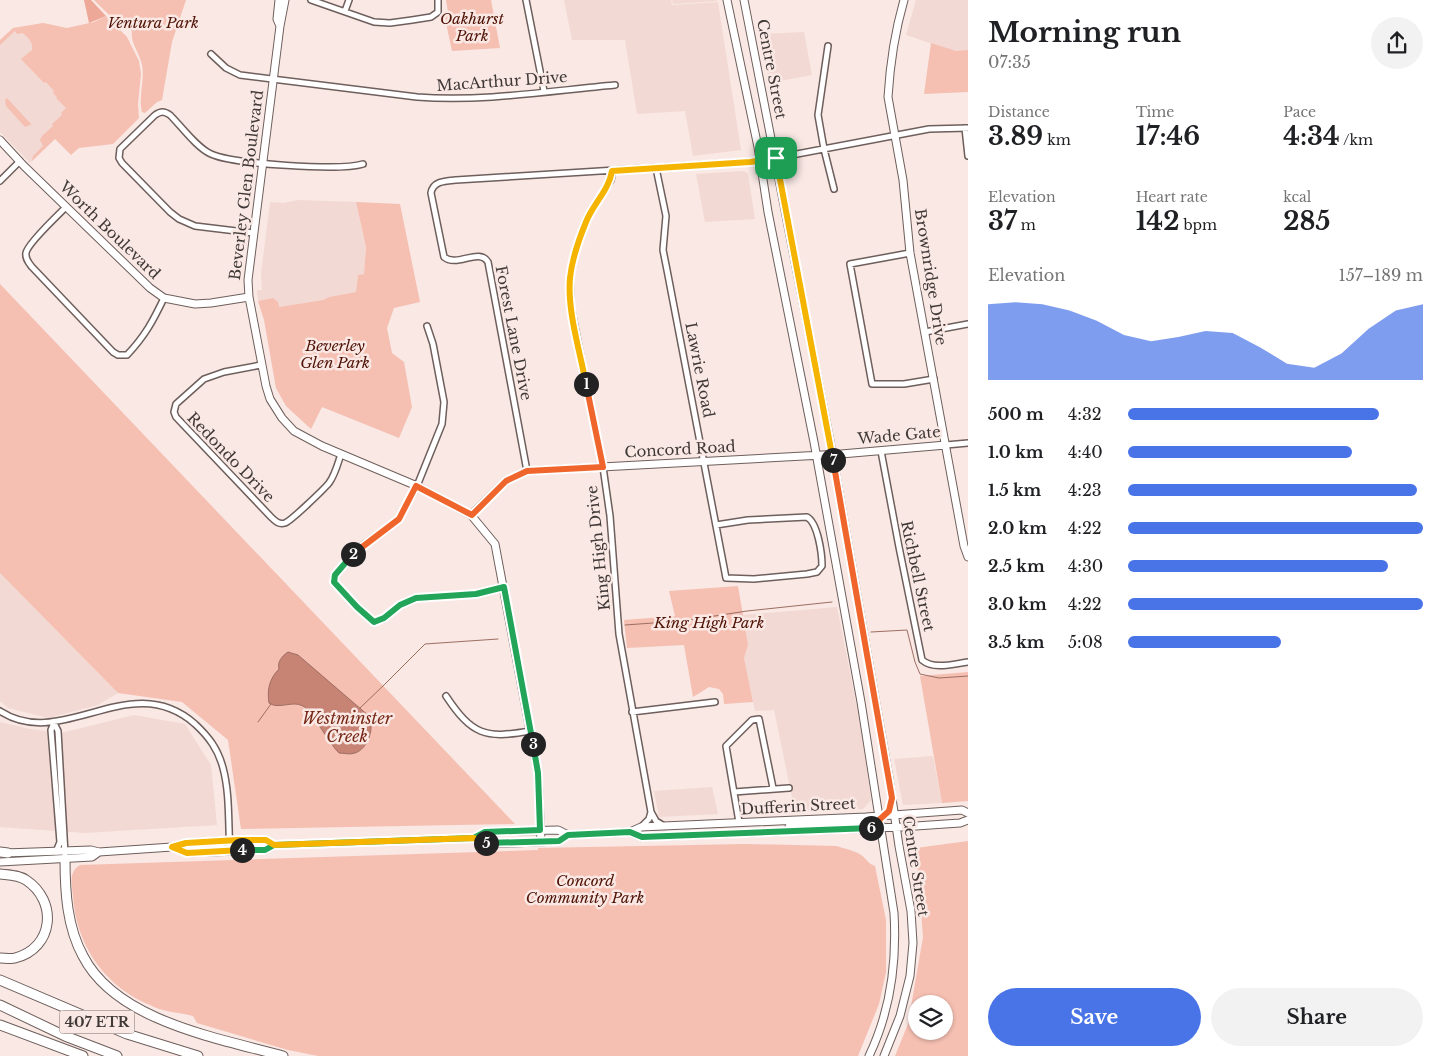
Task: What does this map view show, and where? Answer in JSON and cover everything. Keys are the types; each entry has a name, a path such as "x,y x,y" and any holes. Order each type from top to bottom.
{"highway":[{"path":"65,855 67,898 75,939 83,958 99,980 114,994 135,1008 169,1024 283,1056"},
{"path":"0,874 22,878 38,891 47,908 49,921 43,937 33,949 15,958 0,958"},
{"name":"407 ETR","path":"0,980 127,1034 198,1056"},
{"name":"407 ETR","path":"0,1005 65,1036 117,1056"},
{"path":"0,1025 83,1056"}],"main road":[{"name":"Beverley Glen Boulevard","path":"279,0 277,19 280,26"},
{"name":"Beverley Glen Boulevard","path":"285,0 280,26 248,280 249,297 261,365 270,399 282,418 294,431 416,486 472,515 495,544 538,773 541,842"},
{"name":"Centre Street","path":"728,0 816,454 881,817 880,828 894,913 896,944 894,970 877,1039 869,1056"},
{"name":"Centre Street","path":"744,0 832,454 911,911 913,943 910,976 900,1016 884,1056"},
{"name":"Brownridge Drive","path":"904,0 888,97 903,180 910,253 964,546 968,557"},
{"name":"Worth Boulevard","path":"0,140 150,288 164,298 195,304 249,297"},
{"name":"Wade Gate","path":"816,454 881,451 946,444"},
{"name":"Concord Road","path":"472,515 506,481 527,471 816,454"},
{"path":"749,833 881,817 892,805 892,798"},
{"name":"Dufferin Street","path":"474,838 485,832 558,830 568,835 630,832 641,827 881,817 962,810 968,813"},
{"name":"Dufferin Street","path":"630,832 642,837 880,828 960,823 968,820"},
{"name":"Dufferin Street","path":"172,847 187,853 265,850 274,845 474,838 489,844 559,841 568,835"},
{"name":"Dufferin Street","path":"0,862 65,855 92,857 99,852 172,847 186,843 266,840 274,845"},
{"name":"Dufferin Street","path":"3,852 56,852 65,855"}],"street":[{"path":"311,0 374,22 390,23 431,17 438,12 438,0"},
{"path":"345,11 349,0"},
{"path":"526,0 544,91"},
{"path":"828,46 818,115 834,189"},
{"name":"MacArthur Drive","path":"211,54 230,71 240,75 433,99 511,96 544,91 615,85"},
{"path":"253,233 195,226 179,219 122,163 119,158 120,149 155,115 165,112 170,114 203,149 211,154 262,163 344,168 363,164"},
{"path":"612,171 760,161 930,129 966,128 968,156"},
{"path":"0,181 20,161"},
{"name":"Lawrie Road","path":"656,168 666,216 663,250 726,578 754,579 817,572 822,564 816,528 812,520 802,517 748,520 716,525"},
{"name":"Forest Lane Drive","path":"527,471 488,262 480,256 456,261 448,260 444,257 431,193 432,188 436,184 456,180 612,171"},
{"name":"King High Drive","path":"612,171 611,180 587,220 575,253 570,278 571,307 603,467 610,516 619,634 651,812"},
{"path":"66,207 32,242 26,251 26,256 32,267 112,352 118,355 127,355 138,344 146,333 164,298"},
{"path":"910,253 850,264 872,384 904,384 934,379"},
{"path":"925,332 968,324"},
{"path":"427,326 433,344 444,402 442,424 416,486 399,519 362,545 335,575 334,582 374,622 384,618 400,605 416,598 476,594 504,587"},
{"name":"Redondo Drive","path":"261,365 219,373 204,379 176,404 174,412 176,417 271,517 282,524 292,518 329,482 342,454"},
{"name":"Wade Gate","path":"946,444 968,443"},
{"name":"Richbell Street","path":"881,451 922,660 934,665 968,662"},
{"path":"446,696 459,714 479,731 503,735 530,731"},
{"path":"632,712 715,702"},
{"path":"0,711 20,720 54,722 130,703 150,703 170,708 188,718 215,745 223,768 227,796 230,851"},
{"path":"739,822 726,746 752,720 759,719 772,788"},
{"path":"54,722 51,731 60,842 56,852"},
{"path":"54,722 59,736 65,855"},
{"path":"734,792 789,788"},
{"path":"651,812 656,820 664,826"},
{"path":"641,827 649,818 651,812"}],"shaded area":[{"path":"84,0 91,0 106,16 89,23"},
{"path":"564,0 671,0 672,5 718,2 741,150 693,156 685,111 637,114 625,40 572,40"},
{"path":"672,0 717,0 717,1 673,4"},
{"path":"916,0 968,0 968,50 956,52 906,35"},
{"path":"43,23 61,27 76,114 55,139 30,163 0,132 0,44 15,31"},
{"path":"804,32 812,75 769,83 760,34"},
{"path":"744,171 748,174 755,219 705,222 696,174"},
{"path":"298,200 356,202 366,247 364,274 358,275 356,292 329,297 323,300 279,307 273,298 258,301 257,290 262,290 261,274 270,202 284,203"},
{"path":"0,573 118,693 98,705 48,718 8,708 0,701"},
{"path":"837,607 861,728 871,800 863,809 795,812 774,710 755,711 744,658 748,645 743,615"},
{"path":"134,715 185,724 211,765 217,825 85,833 0,827 0,722 30,729 61,733"},
{"path":"933,756 942,803 903,805 894,759"},
{"path":"712,787 718,814 659,817 654,791"}],"green space":[{"name":"Ventura Park","path":"94,0 186,0 172,42 162,100 145,113 142,112 141,106 142,65 132,40 132,31 122,28"},
{"name":"Oakhurst Park","path":"446,0 491,0 500,48 452,51 445,18 448,12"},
{"path":"106,16 127,37 139,61 141,74 138,104 139,118 113,144 79,148 71,155 55,139 32,161 33,156 43,146 40,140 42,136 53,126 52,124 62,115 61,113 66,108 56,98 53,93 54,91 46,82 44,83 21,59 32,50 31,42 27,37 23,33 17,34 15,31 0,45 0,40 13,28 43,23 67,28 94,22"},
{"path":"931,43 956,51 968,50 968,92 924,94"},
{"path":"7,98 32,124 25,127 6,106 5,100"},
{"name":"Beverley Glen Park","path":"356,202 400,204 420,302 394,308 387,328 392,353 404,362 412,407 399,438 322,407 311,429 286,406 276,388 264,320 258,301 273,298 278,302 279,307 323,300 329,297 356,292 358,275 364,274 366,247"},
{"path":"0,284 515,824 241,829 228,740 182,702 118,693 0,573"},
{"name":"King High Park","path":"738,586 748,645 744,658 753,702 724,704 723,694 719,689 709,687 693,697 684,645 627,648 624,620 675,616 669,591"},
{"path":"968,672 968,801 942,803 920,676"},
{"path":"968,841 968,1056 895,1056 908,1024 908,1040 953,1040 953,995 913,995 923,937 916,848"},
{"name":"Concord Community Park","path":"745,844 837,846 858,853 875,866 886,920 886,972 879,1004 858,1056 318,1056 288,1050 197,1023 193,1016 158,1009 130,995 104,973 86,945 79,930 75,913 72,883 72,875 80,865 538,850 538,848"}],"water":[{"name":"Westminster Creek","path":"288,652 298,655 369,716 371,731 367,742 360,751 351,754 339,753 303,706 294,704 277,706 269,703 268,694 271,681 279,669 280,659"}],"waterway":[{"name":"Westminster Creek","path":"625,625 682,621 747,611 832,602"},
{"name":"Westminster Creek","path":"871,632 907,630 920,674 939,678 968,676"},
{"name":"Westminster Creek","path":"360,708 425,644 498,639"},
{"name":"Westminster Creek","path":"258,722 271,704"}],"route":[{"path":"776,158 750,162 612,171 611,180 587,220 575,253 570,278 571,307 603,467 527,471 506,481 472,515 416,486 399,519 362,545 333,578 339,589 374,622 384,618 400,605 416,598 476,594 504,587 538,773 540,830 485,832 474,838 274,845 265,850 187,853 172,847 186,843 238,840 266,840 274,845 335,843 474,838 489,844 559,841 568,835 630,832 642,837 880,828 879,820 886,815 892,805 889,778 830,441 776,158"}]}
